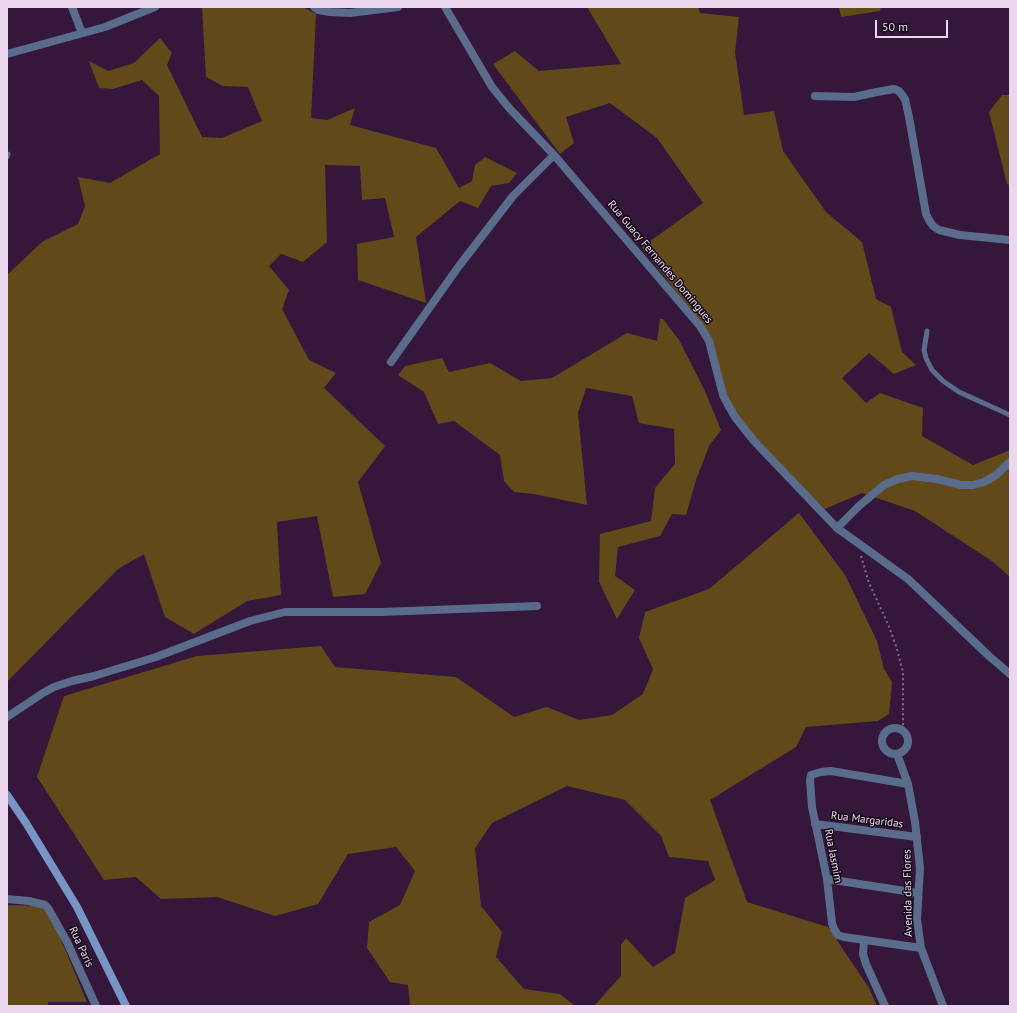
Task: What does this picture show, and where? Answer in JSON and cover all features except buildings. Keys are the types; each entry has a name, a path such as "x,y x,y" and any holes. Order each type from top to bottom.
{"street":[{"path":"72,7 82,33"},
{"path":"7,54 105,27 155,7"},
{"path":"314,7 318,10 350,13 398,7"},
{"name":"Rua Guacy Fernandes Domingues","path":"445,7 492,87 510,109 554,155 700,326 709,341 723,395 730,409 758,446 836,528 908,579 1010,674"},
{"path":"815,96 854,97 894,89 902,93 909,117 926,214 933,226 940,230 960,235 1010,240"},
{"path":"392,362 459,266 513,196 554,155"},
{"path":"836,528 884,484 912,476 937,479 961,485 973,485 984,482 996,475 1010,462"},
{"path":"7,717 42,693 54,687 156,657 250,621 285,612 381,612 538,606"},
{"path":"893,727 903,730 908,739 908,744 902,752 897,754 887,752 882,743 884,733 893,727"},
{"name":"Avenida das Flores","path":"897,754 908,784 917,837 920,868 917,919 921,948 943,1006"},
{"name":"Rua Jasmim","path":"864,941 844,937 837,932 832,923 827,879 815,824 811,794 811,775 831,771 908,784"},
{"path":"7,795 26,823 77,907 126,1006"},
{"name":"Rua Margaridas","path":"815,824 917,837"},
{"path":"827,879 918,893"},
{"name":"Rua Paris","path":"7,899 39,903 44,905 53,914 96,1006"},
{"path":"885,1006 866,964 863,954 864,941 921,948"}],"lane":[{"path":"927,331 924,350 926,358 932,370 942,381 959,392 1010,415"}],"path":[{"path":"857,544 869,583 888,624 897,649 903,672 903,730"}],"shaded area":[{"path":"202,7 303,7 316,14 311,118 327,120 355,108 350,125 436,148 459,188 472,181 475,165 485,157 517,173 509,183 491,186 478,208 460,201 416,237 426,303 358,280 357,244 394,237 385,198 362,200 360,166 325,165 327,242 303,262 281,254 269,266 289,290 282,309 309,360 336,373 324,388 385,446 358,482 381,563 365,594 333,597 317,516 277,522 281,595 247,601 194,634 165,617 144,554 118,569 7,682 7,275 42,242 78,224 85,206 78,177 110,183 160,154 159,96 142,80 113,89 99,88 89,61 108,71 134,63 160,38 172,53 167,65 202,137 222,138 262,121 248,87 223,86 206,77"},
{"path":"587,7 698,7 700,13 739,17 735,52 744,115 774,111 783,151 826,212 862,242 876,299 891,307 902,352 916,365 894,374 869,353 842,378 866,403 880,393 923,408 922,436 973,465 1010,450 1010,577 992,561 915,511 862,493 825,509 780,467 729,405 711,337 642,247 703,203 657,138 610,103 566,117 574,143 560,154 493,64 515,51 539,71 621,64"},
{"path":"839,7 881,7 880,11 841,17"},
{"path":"1002,95 1010,95 1010,185 1007,184 989,112"},
{"path":"660,319 663,319 679,340 704,389 721,430 709,446 696,480 686,515 672,514 660,536 618,547 615,576 635,590 617,619 599,582 600,534 651,521 655,488 675,464 674,429 639,423 632,396 586,388 578,413 587,505 534,494 514,492 504,481 500,455 454,421 438,424 424,392 398,375 405,366 442,358 449,372 490,363 521,381 552,378 627,333 657,341"},
{"path":"799,513 845,575 877,641 884,669 892,682 889,714 878,721 806,727 796,747 710,800 747,902 828,927 869,988 877,1006 594,1006 621,976 621,945 626,938 653,967 675,953 685,898 715,880 708,861 669,857 661,836 625,800 567,786 492,823 475,848 481,906 502,932 496,957 524,989 560,994 575,1006 410,1006 408,985 390,982 367,948 369,922 400,905 415,871 396,847 348,854 318,904 275,916 217,897 161,899 136,877 104,880 37,777 64,696 197,656 321,646 335,667 456,677 514,717 547,707 579,720 612,715 643,694 653,669 639,638 645,612 709,589"},
{"path":"7,905 47,906 87,1002 48,1002 48,1006 7,1006"}]}
